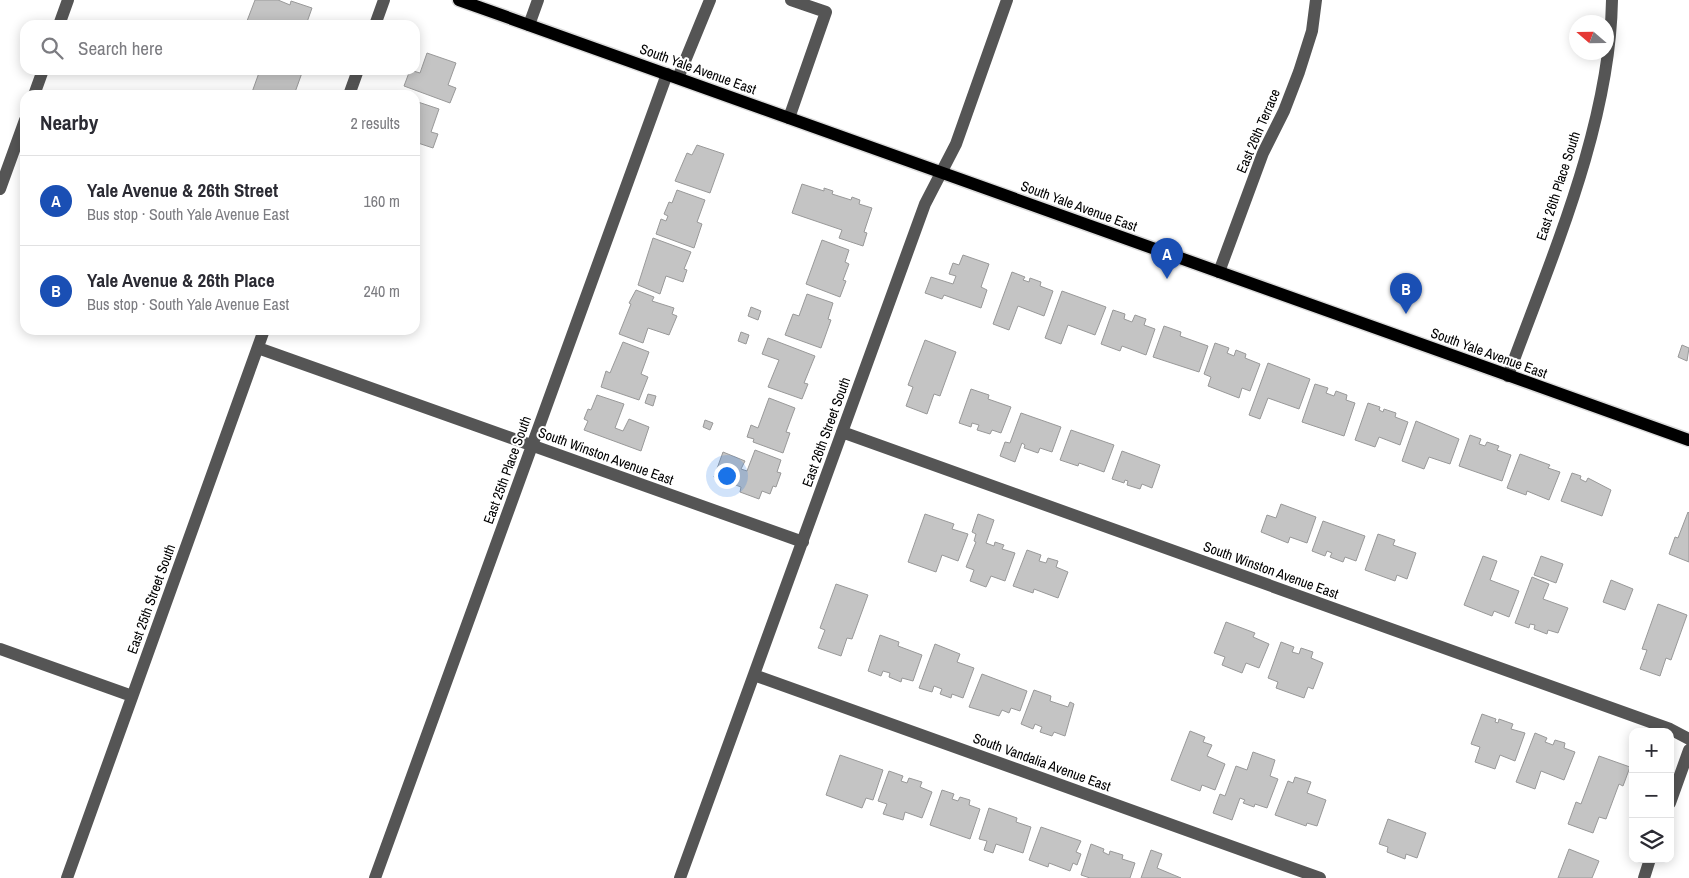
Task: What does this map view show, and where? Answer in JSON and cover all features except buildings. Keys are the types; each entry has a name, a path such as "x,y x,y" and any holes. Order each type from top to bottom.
{"main road":[{"name":"South Yale Avenue East","path":"459,0 1689,440"}],"street":[{"path":"61,20 68,0"},
{"path":"377,20 384,0"},
{"path":"529,25 538,0"},
{"name":"East 25th Place South","path":"376,878 531,445 673,76 710,0"},
{"path":"789,118 826,12 791,0"},
{"name":"East 26th Street South","path":"680,878 925,204 956,144 1007,0"},
{"name":"East 26th Terrace","path":"1219,272 1263,153 1284,111 1299,72 1312,31 1316,0"},
{"name":"East 26th Place South","path":"1508,376 1587,151 1601,91 1612,21 1612,0"},
{"path":"36,90 41,75"},
{"path":"351,90 356,75"},
{"path":"0,189 20,134"},
{"name":"East 25th Street South","path":"67,878 262,335"},
{"name":"South Winston Avenue East","path":"258,348 803,542"},
{"name":"South Winston Avenue East","path":"842,432 1670,729 1689,739"},
{"path":"0,649 132,696"},
{"name":"South Vandalia Avenue East","path":"754,675 1320,878"},
{"path":"1674,792 1689,750"},
{"path":"1644,878 1649,863"}],"place":[{"name":"Yale Avenue & 26th Street","path":"1167,279"},
{"name":"Yale Avenue & 26th Place","path":"1406,314"}]}
